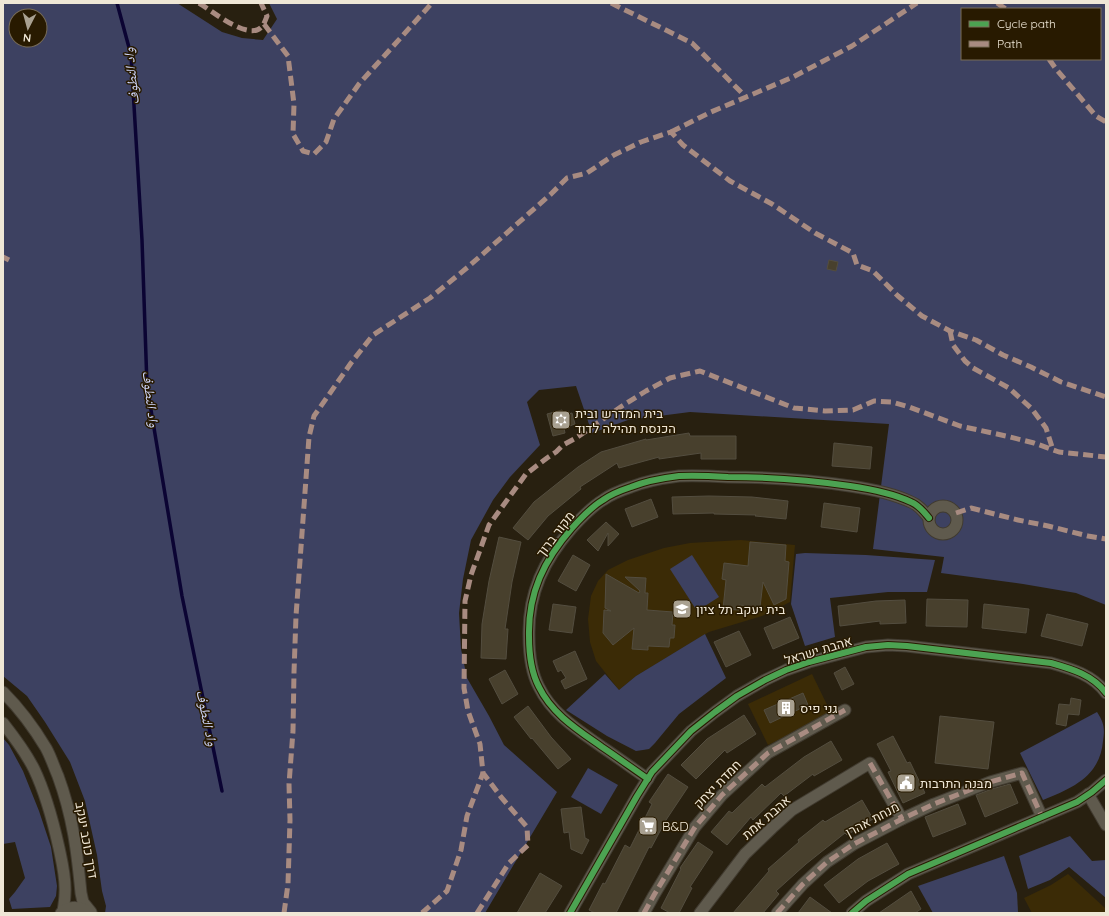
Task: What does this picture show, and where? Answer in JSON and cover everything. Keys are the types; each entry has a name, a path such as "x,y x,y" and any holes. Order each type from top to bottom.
{"street":[{"name":"מקור ברוך","path":"648,779 576,729 557,713 539,687 533,670 529,650 528,627 531,604 537,583 545,564 560,541 584,514 603,499 632,486 657,479 680,476 766,477 832,483 880,491 913,502 921,508 929,518"},
{"path":"913,502 937,507 945,506 954,510 957,518 956,526 949,533 944,534 935,531 929,523 930,513 937,507"},
{"name":"אהבת ישראל","path":"570,913 652,772 691,731 715,712 737,696 786,670 866,647 888,645 907,646 1051,663 1067,667 1084,674 1094,680 1106,693"},
{"name":"דרך כוכב יעקב","path":"3,692 31,725 46,748 52,761 64,793 74,834 83,902 91,913"},
{"name":"חמדת יצחק","path":"644,913 695,827 722,795 768,753 845,710"},
{"path":"3,723 33,768 49,810 62,861 65,883 62,912"},
{"name":"אהבת אמת","path":"700,913 746,854 792,810 870,763 902,819"},
{"name":"מנחת אהרן","path":"777,913 803,884 827,862 854,844 934,804 990,782 1022,773 1042,817"},
{"path":"852,913 866,901 908,874 1077,802 1106,780"},
{"path":"1088,794 1106,825"},
{"path":"62,912 70,908 78,907 91,913"}],"shaded area":[{"path":"3,3 177,3 222,32 242,38 263,40 277,19 269,3 1106,3 1106,605 1076,593 941,573 944,557 873,549 889,424 690,412 628,420 592,433 576,386 539,390 527,402 540,445 510,477 493,500 471,540 463,579 459,613 461,649 467,678 504,745 557,792 485,913 105,913 106,906 102,891 97,855 85,801 70,762 27,696 3,676"},
{"name":"בית יעקב תל ציון","path":"741,540 795,545 790,602 762,616 709,632 636,676 619,690 596,661 590,642 588,619 591,596 598,581 608,570 628,560 664,548 690,543"},
{"path":"796,554 866,555 935,560 927,592 888,592 830,598 835,637 805,646 791,604"},
{"path":"692,555 719,597 697,611 670,569"},
{"path":"705,634 726,678 679,714 649,749 636,751 607,736 566,710 605,674 619,690 636,676"},
{"path":"812,674 832,715 768,745 748,704"},
{"path":"1097,712 1103,723 1104,733 1101,753 1097,763 1091,772 1083,779 1065,791 1043,800 1020,753"},
{"path":"3,738 9,745 23,771 51,847 57,886 56,896 50,907 12,909 9,899 25,878 15,842 3,844"},
{"path":"588,768 618,785 601,814 571,797"},
{"path":"1070,836 1092,861 1106,860 1106,898 1069,867 1050,880 1028,889 1019,856"},
{"path":"1004,856 1017,893 1018,912 933,913 918,886"},
{"path":"1068,874 1106,909 1106,913 1032,913 1024,898 1051,885"}],"building":[{"path":"829,260 838,262 836,271 827,269"},
{"name":"בית המדרש ובית הכנסת תהילה לדוד","path":"562,410 564,415 572,413 575,424 564,428 565,433 553,436 547,414"},
{"path":"689,433 690,436 736,436 736,459 701,459 701,453 659,459 659,457 619,468 617,463 580,487 581,489 548,516 528,540 513,528 534,502 578,467 601,452 646,439"},
{"path":"834,443 872,447 870,469 832,466"},
{"path":"672,497 752,497 788,501 786,519 755,516 756,515 714,513 673,514"},
{"path":"651,499 658,517 632,527 625,509"},
{"path":"824,503 860,508 857,532 821,527"},
{"path":"606,522 619,534 608,546 608,533 598,551 587,540"},
{"path":"499,537 521,542 512,582 505,629 508,629 506,659 481,658 482,624 489,581"},
{"path":"750,542 786,545 785,561 789,562 786,599 774,605 763,582 760,607 739,605 739,610 723,609 726,580 722,579 724,563 748,566"},
{"path":"573,555 590,565 576,591 558,581"},
{"path":"606,574 639,593 640,591 625,577 646,578 645,593 648,593 647,610 673,612 672,625 675,625 674,638 670,638 669,647 648,646 648,650 632,649 634,628 613,645 603,633 604,610 611,611 605,608"},
{"path":"927,599 968,600 967,627 926,626"},
{"path":"905,600 906,623 880,624 880,621 840,626 838,606 876,601"},
{"path":"553,604 576,607 572,633 549,630"},
{"path":"984,604 1029,609 1026,633 982,628"},
{"path":"1047,614 1088,624 1082,646 1041,636"},
{"path":"790,617 799,638 773,649 764,628"},
{"path":"739,631 751,655 726,667 714,642"},
{"path":"575,651 587,679 565,689 561,681 566,678 561,670 558,672 553,661"},
{"path":"845,667 854,684 842,690 834,673"},
{"path":"505,670 518,694 502,704 489,679"},
{"name":"גני פיס","path":"803,693 808,705 770,723 764,710"},
{"path":"1071,698 1081,700 1079,715 1068,714 1066,726 1056,724 1059,704 1070,705"},
{"path":"528,706 551,737 571,759 558,769 532,738 531,739 514,717"},
{"path":"744,715 756,734 727,753 725,750 696,779 681,765 707,739"},
{"path":"940,716 994,722 988,769 935,763"},
{"name":"מבנה התרבות","path":"893,736 907,763 910,762 925,793 903,803 888,772 891,771 877,744"},
{"path":"831,741 842,760 814,776 813,774 784,796 781,793 753,820 751,817 727,845 711,832 729,811 732,813 762,784 765,787 804,757"},
{"path":"668,774 688,787 666,820 651,848 649,847 616,913 595,913 589,910 603,883 605,884 625,845 630,848 652,804 649,802"},
{"path":"1010,784 1018,803 985,817 976,795"},
{"path":"862,800 873,819 847,835 845,833 806,864 776,891 779,894 763,913 733,913 769,871 768,869 799,842 798,840 823,820 825,822"},
{"path":"958,804 966,824 933,837 925,817"},
{"path":"581,807 585,838 589,840 582,854 571,849 569,832 564,833 561,809"},
{"path":"698,842 713,852 690,887 692,888 679,913 670,913 661,908 681,869 680,868"},
{"path":"887,843 899,864 868,881 839,903 824,885 858,859"},
{"path":"540,873 562,886 545,913 517,913"},
{"path":"911,891 921,909 915,913 879,913"},
{"path":"810,897 832,913 798,913"}],"waterway":[{"name":"واد النطوف","path":"117,3 131,55 142,240 147,386 182,596 222,791"}],"marked path":[{"path":"199,3 235,26 250,31 257,30 264,24 267,16 261,3"},
{"path":"264,24 288,56 294,104 293,134 303,151 314,154 326,142 334,119 359,84 432,3"},
{"path":"611,3 692,43 746,97"},
{"path":"671,132 711,112 793,77 852,46 917,3"},
{"path":"997,3 1004,8"},
{"path":"1050,60 1096,116 1106,122"},
{"path":"284,913 288,884 290,820 289,784 293,731 296,616 309,437 314,416 351,363 373,335 430,298 468,267 551,194 567,178 587,173 614,155 641,142 671,132 683,145 730,181 772,204 815,233 853,253 857,265 873,271 898,296 922,316 950,331 976,340 1003,355 1061,382 1106,397"},
{"path":"3,257 9,260"},
{"path":"950,331 953,345 965,361 973,368 1009,388 1032,409 1046,428 1053,450"},
{"path":"477,913 509,863 528,845 527,827 501,797 483,773 480,744 468,711 464,688 465,601 471,575 489,525 526,474 563,445 576,438 622,406 670,378 700,371 794,408 825,411 853,410 874,401 892,402 960,426 1034,443 1059,452 1106,457"},
{"path":"956,513 971,508 1106,539"},
{"path":"644,913 695,827 722,795 768,753 845,710"},
{"path":"870,763 902,819"},
{"path":"422,913 447,891 461,850 467,816 483,773"},
{"path":"777,913 803,884 827,862 854,844 934,804 990,782 1022,773 1042,817"}],"cycle path":[{"path":"648,779 566,721 544,697 532,669 529,649 529,620 535,591 553,552 586,513 609,496 637,485 649,481 679,476 697,476 789,479 866,488 914,503 929,518"},
{"path":"570,913 652,772 691,731 715,712 737,696 786,670 809,662 866,647 888,645 907,646 1051,663 1074,670 1088,677 1106,693"},
{"path":"852,913 866,901 908,874 1077,802 1106,780"}],"place":[{"name":"בית המדרש ובית הכנסת תהילה לדוד","path":"561,420"},
{"name":"בית יעקב תל ציון","path":"682,609"},
{"name":"גני פיס","path":"786,708"},
{"name":"מבנה התרבות","path":"906,783"},
{"name":"B&D","path":"648,826"}]}
